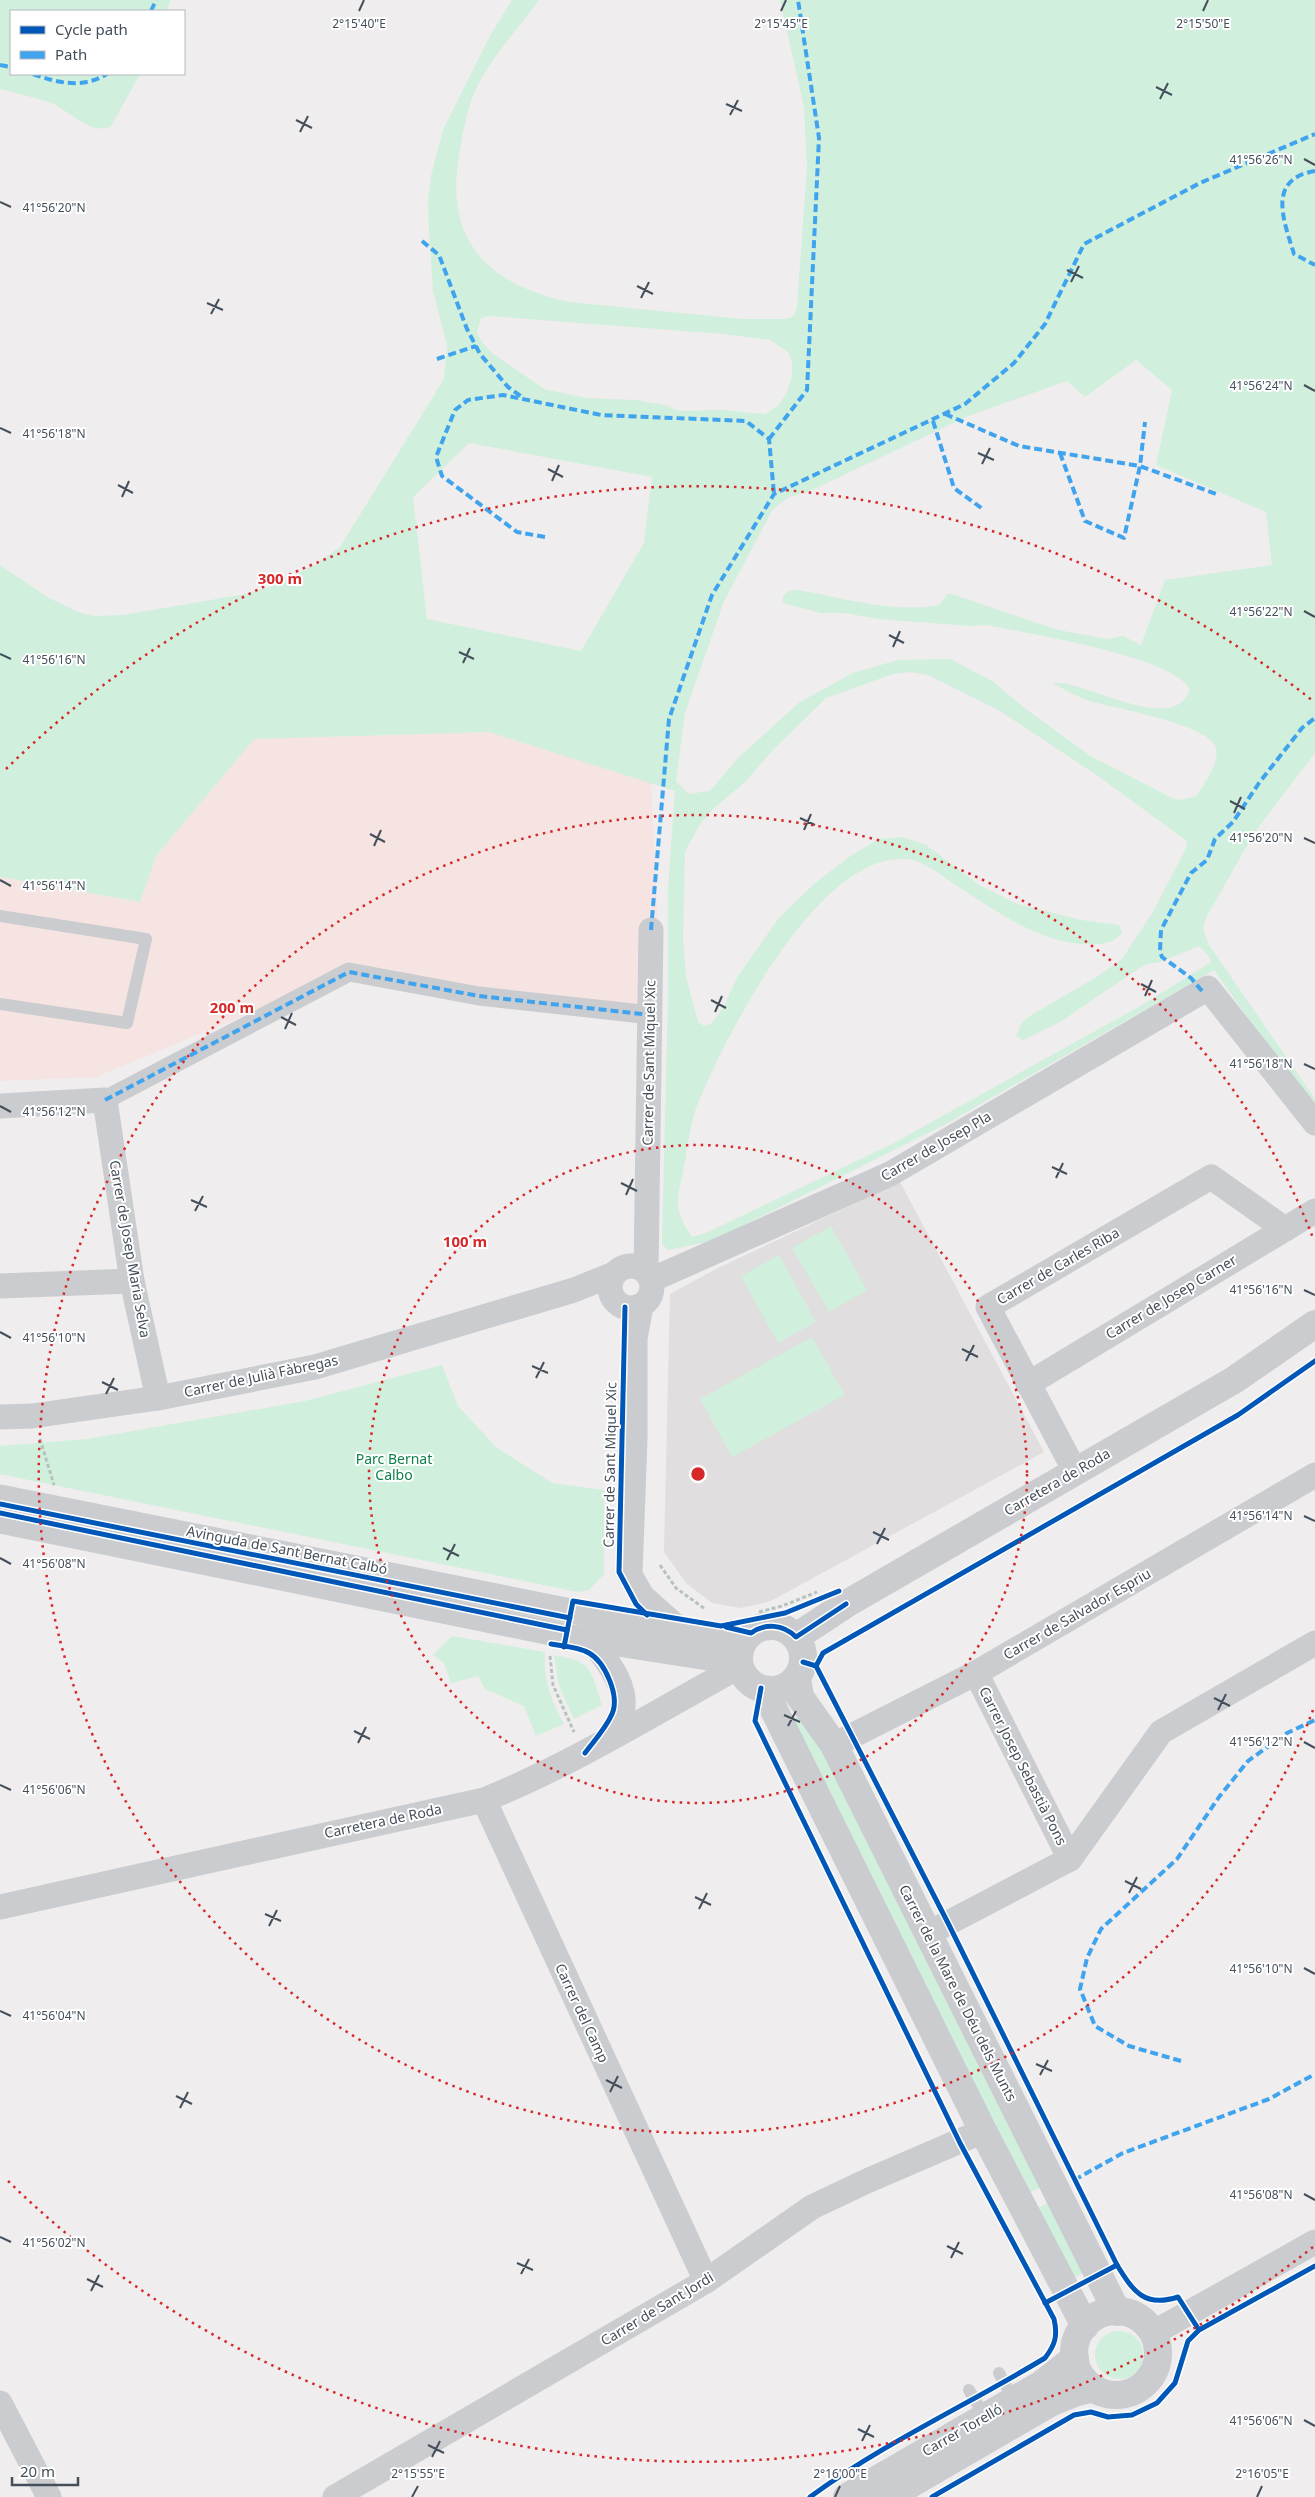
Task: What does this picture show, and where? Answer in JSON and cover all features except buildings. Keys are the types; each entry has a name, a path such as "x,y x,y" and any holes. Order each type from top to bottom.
{"street":[{"name":"Carrer de Sant Miquel Xic","path":"652,930 645,1226 634,1273 651,1295 629,1305 635,1338 635,1438 630,1575 642,1596 680,1630"},
{"path":"0,1106 105,1100 350,972 479,996 650,1015"},
{"name":"Carrer de Josep Pla","path":"634,1273 890,1174 1208,988 1315,1122"},
{"name":"Carrer de Josep Maria Selva","path":"105,1100 132,1281 158,1398"},
{"name":"Carrer de Carles Riba","path":"1075,1471 988,1307 1211,1177 1286,1229"},
{"name":"Carrer de Josep Carner","path":"1028,1384 1315,1211"},
{"path":"629,1305 610,1290 634,1273"},
{"name":"Carrer de Julià Fàbregas","path":"0,1417 32,1416 158,1398 315,1367 634,1273"},
{"path":"0,1286 132,1281"},
{"path":"574,1290 629,1305"},
{"name":"Carretera de Roda","path":"796,1637 846,1604 1234,1380 1315,1324"},
{"name":"Carrer de Salvador Espriu","path":"834,1745 976,1673 1315,1475"},
{"name":"Avinguda de Sant Bernat Calbó","path":"0,1497 549,1608 680,1630 721,1635 754,1622"},
{"name":"Avinguda de Sant Bernat Calbó","path":"0,1520 593,1642 740,1663"},
{"path":"754,1622 761,1627 782,1627 796,1637 801,1644 804,1658 802,1669 797,1678 786,1687 769,1690 757,1687 749,1682 740,1663 742,1644 754,1622"},
{"path":"593,1642 614,1672 623,1698 623,1709 616,1734"},
{"path":"929,1933 1070,1860 1162,1732 1315,1643"},
{"name":"Carretera de Roda","path":"0,1907 484,1800 541,1774 616,1734 740,1663"},
{"name":"Carrer Josep Sebastià Pons","path":"976,1673 1070,1860"},
{"name":"Carrer de la Mare de Déu dels Munts","path":"797,1678 800,1697 834,1745 1117,2312"},
{"path":"769,1690 774,1710 983,2131 1085,2326"},
{"name":"Carrer del Camp","path":"484,1800 706,2281"},
{"name":"Carrer de Sant Jordi","path":"336,2497 706,2281 812,2208 867,2181 983,2131"},
{"path":"1153,2333 1315,2242"},
{"path":"1117,2312 1138,2318 1153,2333 1158,2348 1156,2369 1147,2382 1134,2391 1119,2395 1103,2393 1094,2388 1079,2373 1075,2358 1076,2344 1085,2326 1100,2315 1117,2312"},
{"name":"Carrer Torelló","path":"847,2497 1042,2384 1075,2358"},
{"name":"Carrer Torelló","path":"888,2497 1052,2402 1077,2392 1094,2388"},
{"path":"0,2402 49,2497"}],"lane":[{"path":"0,916 146,939 127,1023 0,1004"},
{"path":"999,2373 1014,2400"},
{"path":"969,2390 985,2417"}],"path":[{"path":"32,1416 56,1491"},
{"path":"660,1566 676,1588 708,1611"},
{"path":"754,1622 782,1606 818,1591"},
{"path":"754,1622 776,1615"},
{"path":"550,1651 553,1685 575,1734 582,1730"}],"shaded area":[{"path":"489,732 651,782 662,1008 349,972 96,1077 0,1081 0,877 140,902 156,856 254,739"},
{"path":"900,1182 1044,1452 771,1601 741,1608 712,1603 686,1583 664,1552 670,1294 718,1268"}],"green space":[{"path":"0,0 171,0 166,10 10,10 10,75 139,75 111,126 96,128 49,102 0,89"},
{"path":"512,0 539,0 502,48 477,87 467,115 460,149 456,186 459,212 466,235 478,254 495,271 516,284 569,302 742,319 787,319 794,316 797,307 807,167 804,107 780,0 1315,0 1315,753 1254,833 1207,916 1203,928 1209,945 1315,1099 1315,1113 1214,970 944,1125 712,1241 668,1250 662,1244 668,996 668,888 675,791 489,732 254,739 156,856 140,902 0,877 0,565 49,598 78,612 94,616 123,615 240,595 273,586 316,564 340,547 444,379 447,346 433,291 429,231 428,201 431,176 443,130 491,34","holes":["489,316 723,334 770,340 788,352 792,361 792,376 787,392 778,406 765,414 722,410 679,411 665,405 635,400 586,398 544,389 492,353 482,342 477,332 481,318","1136,360 1172,390 1156,465 1266,512 1272,565 1165,580 1141,645 1123,636 1107,639 1058,630 949,593 939,605 921,607 867,604 796,590 789,591 783,596 783,603 821,613 844,613 879,619 971,626 986,625 1064,640 1129,656 1157,666 1178,677 1190,689 1181,703 1166,708 1148,708 1067,684 1052,683 1085,699 1180,724 1210,739 1216,748 1216,760 1196,796 1180,800 1172,798 1092,757 1027,710 992,681 950,659 898,660 853,673 800,702 739,757 710,791 688,794 676,781 685,713 724,601 773,509 789,497 810,491 968,416 1067,381 1085,397","469,443 652,477 644,543 581,651 427,619 413,497","911,672 928,675 1000,711 1098,776 1187,841 1186,848 1153,912 1122,959 1098,976 1030,1016 1022,1022 1016,1036 1023,1040 1060,1022 1144,965 1160,962 1199,946 1209,956 1211,962 1144,1004 892,1144 708,1232 692,1237 682,1219 678,1202 691,1126 698,1103 731,1034 780,952 810,915 841,884 874,865 907,859 913,860 930,867 1000,913 1036,932 1055,939 1073,943 1101,944 1113,941 1122,932 1119,925 1081,920 1017,904 979,885 926,845 903,837 879,839 849,857 814,884 779,918 738,976 723,1008 712,1023 704,1026 698,1022 686,977 683,938 685,852 700,824 714,808 744,783 774,749 826,698 893,674"]},
{"path":"831,1226 867,1290 829,1312 792,1248"},
{"path":"779,1255 816,1322 778,1343 741,1276"},
{"path":"812,1337 845,1395 732,1457 700,1399"},
{"name":"Parc Bernat Calbo","path":"442,1365 458,1406 496,1447 552,1483 604,1490 604,1574 589,1590 578,1592 0,1474 0,1446 87,1439 305,1401"},
{"path":"452,1636 545,1652 545,1672 549,1690 564,1724 536,1736 524,1706 485,1689 478,1676 451,1683 444,1663 433,1655"},
{"path":"554,1655 584,1664 592,1675 602,1705 574,1719 559,1686"},
{"path":"803,1713 1041,2187 1029,2193 791,1720"},
{"path":"1048,2203 1084,2272 1072,2279 1036,2209"},
{"path":"1119,2331 1128,2333 1136,2338 1141,2346 1143,2355 1141,2364 1136,2372 1128,2377 1119,2379 1110,2377 1102,2372 1097,2364 1095,2355 1097,2346 1102,2338 1110,2333"}],"marked path":[{"path":"151,10 156,0"},
{"path":"769,439 807,390 819,138 798,0"},
{"path":"0,65 10,67"},
{"path":"36,75 70,83 88,82 105,75"},
{"path":"651,930 669,719 712,595 774,494 965,404 1014,363 1045,324 1084,244 1200,183 1315,134"},
{"path":"1315,171 1300,176 1290,183 1284,192 1282,203 1286,228 1294,254 1315,265"},
{"path":"422,241 439,255 467,329 480,354 508,387 522,397"},
{"path":"437,359 476,346"},
{"path":"545,537 517,532 442,476 436,457 455,410 468,400 503,395 601,415 746,421 769,439 774,494"},
{"path":"945,414 1019,446 1140,466 1219,495"},
{"path":"933,421 954,488 984,510"},
{"path":"1060,453 1085,521 1124,538 1140,466 1145,422"},
{"path":"1202,991 1191,978 1162,957 1160,951 1161,930 1191,873 1207,860 1215,839 1233,822 1259,783 1302,728 1315,718"},
{"path":"105,1100 349,972 479,996 651,1015"},
{"path":"1181,2061 1129,2046 1095,2026 1080,1989 1087,1958 1101,1929 1177,1859 1219,1797 1248,1761 1287,1733 1315,1720"},
{"path":"1074,2180 1123,2153 1269,2099 1315,2074"}],"cycle path":[{"path":"625,1307 619,1572 636,1604 647,1615"},
{"path":"816,1666 823,1653 1238,1415 1315,1361"},
{"path":"0,1504 570,1618"},
{"path":"0,1513 567,1630"},
{"path":"564,1647 573,1601 721,1626 785,1613 839,1591"},
{"path":"726,1627 751,1633 768,1626 774,1626 785,1629 796,1637 846,1604"},
{"path":"551,1644 576,1648 589,1653 595,1657 610,1680 614,1698 612,1714 585,1753"},
{"path":"803,1662 816,1666 948,1923 1117,2265 1128,2283 1148,2299 1166,2300 1178,2297 1199,2330"},
{"path":"761,1688 755,1721 960,2143 1054,2319 1056,2330 1053,2344 1045,2358 867,2459 810,2497"},
{"path":"1045,2303 1117,2265"},
{"path":"932,2497 1074,2415 1091,2412 1108,2417 1132,2415 1157,2403 1175,2383 1188,2341 1199,2330 1315,2266"}]}
